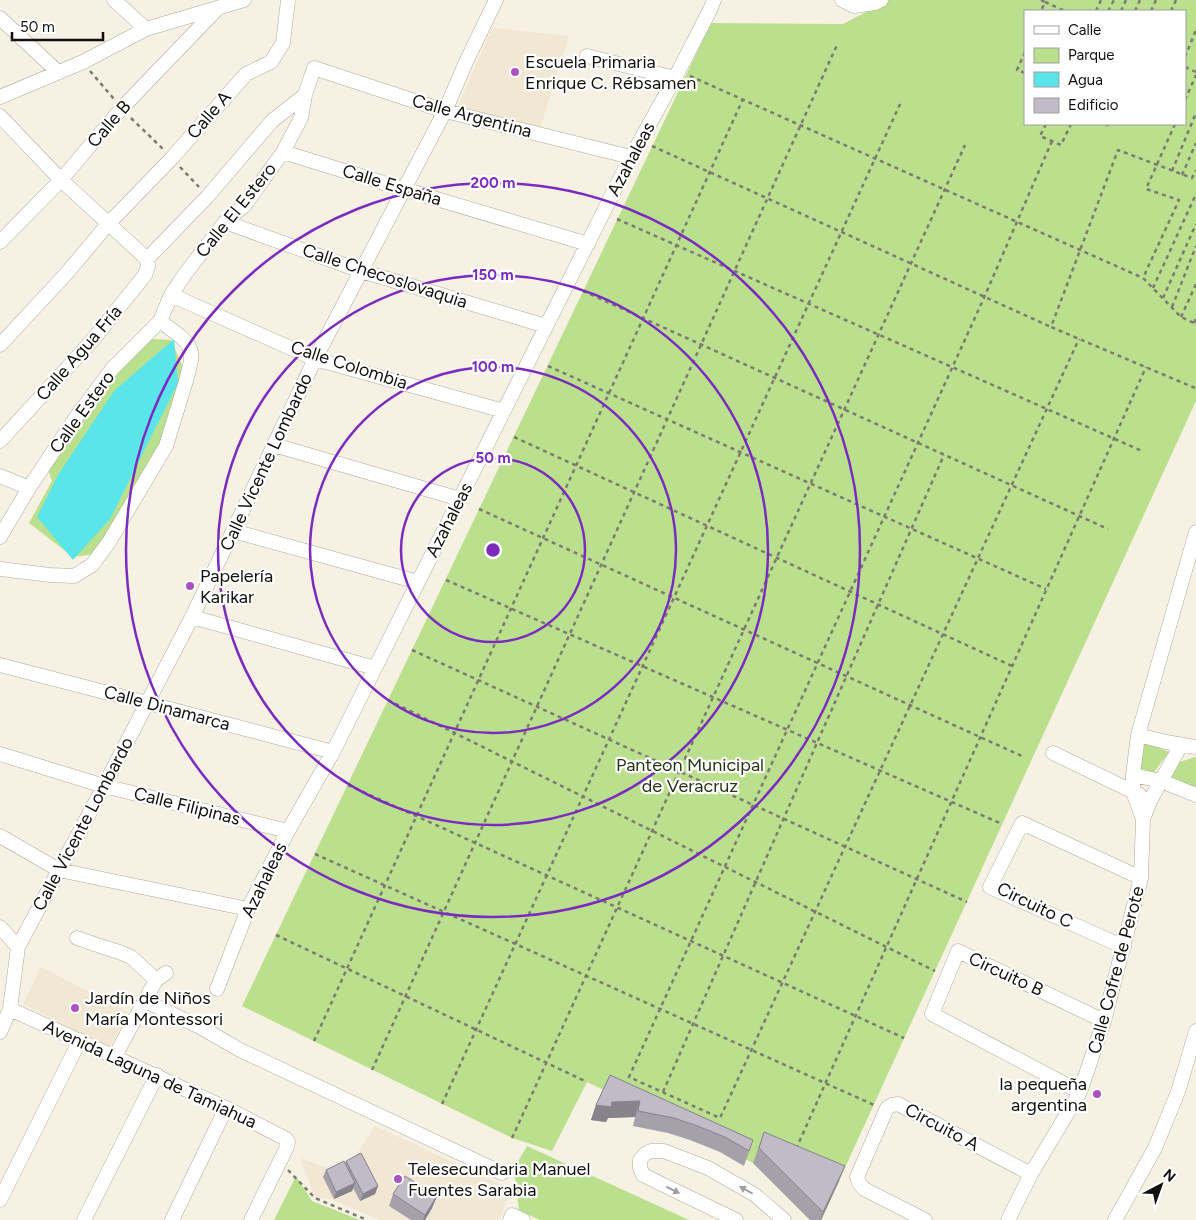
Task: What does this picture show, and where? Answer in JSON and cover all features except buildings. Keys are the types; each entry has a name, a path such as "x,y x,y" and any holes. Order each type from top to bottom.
{"street":[{"path":"114,0 146,29"},
{"path":"0,96 83,62 146,29 242,0"},
{"name":"Calle A","path":"0,346 66,274 108,224 172,158 246,74 271,62 283,43 288,0"},
{"name":"Calle Vicente Lombardo","path":"1,1027 10,1008 18,947 192,617 315,359 445,111 496,0"},
{"name":"Azahaleas","path":"217,989 248,909 288,831 333,752 631,157 681,76 714,0"},
{"path":"842,0 854,6 875,3 881,0"},
{"name":"Calle B","path":"0,242 61,180 121,109 218,8"},
{"path":"0,18 58,72"},
{"path":"587,56 681,76"},
{"name":"Calle Argentina","path":"314,68 445,111 631,157"},
{"name":"Calle El Estero","path":"171,295 225,222 245,205 283,152 301,118 305,95 314,68"},
{"path":"2,121 61,180 146,258 207,197 272,121 305,95"},
{"name":"Calle España","path":"283,152 588,244"},
{"name":"Calle Checoslovaquia","path":"225,222 360,271 546,326"},
{"name":"Calle Agua Fría","path":"0,442 92,342 145,275 148,266 146,258"},
{"name":"Calle Estero","path":"0,537 29,488 77,416 112,369 160,321 171,295"},
{"name":"Calle Colombia","path":"171,295 315,359 504,411"},
{"path":"0,569 74,576 92,566 109,542 166,446 191,362 191,352 188,344 160,321"},
{"path":"274,445 460,499"},
{"path":"0,476 29,488"},
{"path":"233,531 418,582"},
{"path":"1133,792 1138,735 1196,532"},
{"path":"192,617 375,668"},
{"name":"Calle Dinamarca","path":"0,665 333,752"},
{"path":"1138,735 1196,747"},
{"name":"Calle Cofre de Perote","path":"1008,1220 1031,1174 1080,1092 1104,1021 1141,878 1143,819 1151,799 1182,745"},
{"path":"1053,753 1151,799"},
{"name":"Calle Filipinas","path":"0,754 104,786 288,831"},
{"path":"1133,775 1161,781 1196,795"},
{"name":"Calle Cofre de Perote","path":"1133,792 1143,819"},
{"name":"Circuito C","path":"1124,947 990,887 1022,823 1141,878"},
{"path":"0,836 59,870 248,909"},
{"path":"0,927 18,947"},
{"path":"77,938 131,957 161,976 114,1056"},
{"name":"Circuito B","path":"1080,1092 932,1014 958,951 1104,1021"},
{"path":"145,1001 202,1028 249,1054 502,1173"},
{"name":"Avenida Laguna de Tamiahua","path":"10,1008 157,1075 286,1139 288,1142 280,1162"},
{"path":"1115,1220 1155,1148 1178,1092 1196,1032"},
{"path":"0,1200 80,1040"},
{"path":"84,1220 157,1075"},
{"name":"Circuito A","path":"926,1220 864,1189 857,1177 887,1108 892,1105 898,1104 1031,1174"},
{"path":"172,1220 226,1108"},
{"path":"736,1220 643,1175 640,1168 640,1160 644,1154 651,1151 664,1151 708,1168 755,1195 784,1220"},
{"path":"251,1220 280,1162"}],"path":[{"path":"1041,0 1063,10"},
{"path":"1042,10 1045,2"},
{"path":"1186,54 1196,30"},
{"path":"372,1070 837,45"},
{"path":"1024,54 1017,70 1024,73"},
{"path":"83,62 121,109 172,158 207,197"},
{"path":"1186,98 1196,73"},
{"path":"681,76 742,99 1143,278 1181,317 1195,324 1196,318"},
{"path":"314,1041 742,99"},
{"path":"442,1104 901,102"},
{"path":"1172,171 1196,113"},
{"path":"1046,125 1040,136 1061,146 1071,125"},
{"path":"1143,278 1179,200 1146,189 1174,125"},
{"path":"1052,141 985,297 629,1077 720,1118 1080,339"},
{"path":"1182,174 1196,143"},
{"path":"512,1138 965,144"},
{"path":"652,146 1051,327 1195,388"},
{"path":"1051,327 1118,150 1192,178 1196,170"},
{"path":"1153,289 1196,194"},
{"path":"618,219 1142,451"},
{"path":"1163,298 1196,224"},
{"path":"1171,308 1196,246"},
{"path":"1181,317 1196,284"},
{"path":"583,291 1108,529"},
{"path":"548,366 1046,589"},
{"path":"795,1153 1146,367"},
{"path":"514,437 1012,666"},
{"path":"663,1092 944,455"},
{"path":"479,509 1024,757"},
{"path":"446,580 1002,824"},
{"path":"412,650 967,902"},
{"path":"388,700 935,970"},
{"path":"348,785 904,1038"},
{"path":"315,854 874,1105"},
{"path":"276,935 587,1082"},
{"path":"280,1162 315,1198 367,1220"}],"shaded area":[{"name":"Escuela Primaria Enrique C. Rébsamen","path":"492,28 569,36 540,129 457,108"},
{"name":"Jardín de Niños María Montessori","path":"41,967 128,1012 109,1049 23,1004"},
{"name":"Telesecundaria Manuel Fuentes Sarabia","path":"375,1126 511,1189 499,1220 380,1220 330,1199 315,1197 300,1158 330,1169 353,1160"}],"green space":[{"name":"Panteon Municipal de Veracruz","path":"889,0 1196,0 1196,401 821,1220 810,1220 753,1163 587,1082 552,1151 512,1138 242,1006 711,23 843,24"},
{"path":"136,338 171,340 186,374 181,410 95,554 73,557 29,523 52,481 46,464"},
{"path":"1143,741 1169,752 1152,775 1136,771"},
{"path":"1196,757 1196,790 1169,781 1177,763"},
{"path":"527,1146 689,1220 540,1220 519,1210 513,1170"},
{"path":"296,1176 312,1201 360,1220 274,1220"}],"water":[{"path":"174,339 178,383 110,519 73,560 37,517 58,475 114,391"}],"place":[{"name":"Escuela Primaria Enrique C. Rébsamen","path":"515,72"},
{"name":"Papelería Karikar","path":"190,586"},
{"name":"Jardín de Niños María Montessori","path":"75,1008"},
{"name":"la pequeña argentina","path":"1097,1094"},
{"name":"Telesecundaria Manuel Fuentes Sarabia","path":"398,1179"}]}
